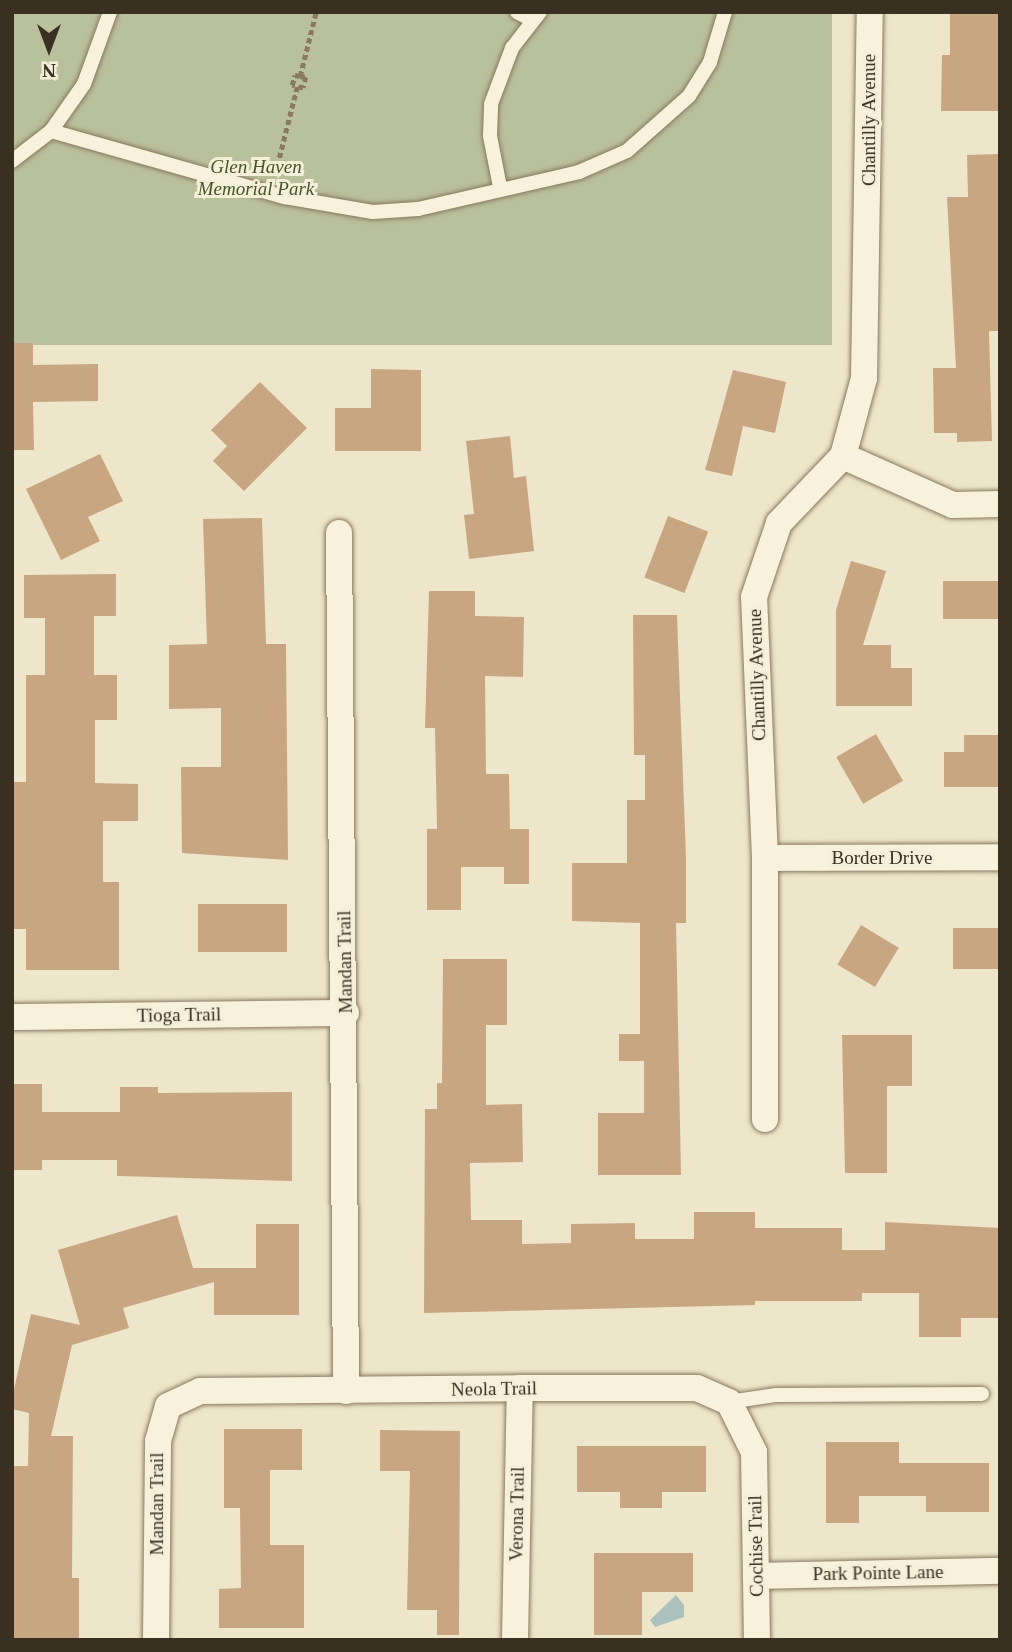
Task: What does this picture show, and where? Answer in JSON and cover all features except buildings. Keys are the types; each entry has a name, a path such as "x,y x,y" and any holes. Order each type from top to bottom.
{"street":[{"name":"Chantilly Avenue","path":"765,1119 765,858 754,597 779,523 843,456 864,378 869,336 870,12"},
{"path":"843,456 953,505 1000,504"},
{"name":"Mandan Trail","path":"339,533 346,1013 346,1391"},
{"name":"Border Drive","path":"765,858 1000,857"},
{"name":"Tioga Trail","path":"12,1017 346,1013"},
{"name":"Verona Trail","path":"515,1640 520,1388"},
{"name":"Neola Trail","path":"200,1391 697,1388 729,1402"},
{"name":"Mandan Trail","path":"156,1640 158,1441 168,1406 200,1391"},
{"name":"Cochise Trail","path":"729,1402 754,1452 757,1640"},
{"name":"Park Pointe Lane","path":"756,1576 1000,1571"}],"lane":[{"path":"12,161 51,131 84,84 110,12"},
{"path":"500,187 491,136 491,104 512,48 536,16 517,12"},
{"path":"51,131 270,194 351,209 402,212 500,187 589,169 652,133 700,79 725,12"},
{"path":"729,1402 776,1395 982,1394"}],"path":[{"path":"270,194 297,87 292,85 295,75 300,76 316,12"}],"green space":[{"name":"Glen Haven Memorial Park","path":"12,12 832,12 832,345 12,345"}],"water":[{"path":"676,1595 684,1605 684,1617 655,1627 650,1620"}]}
